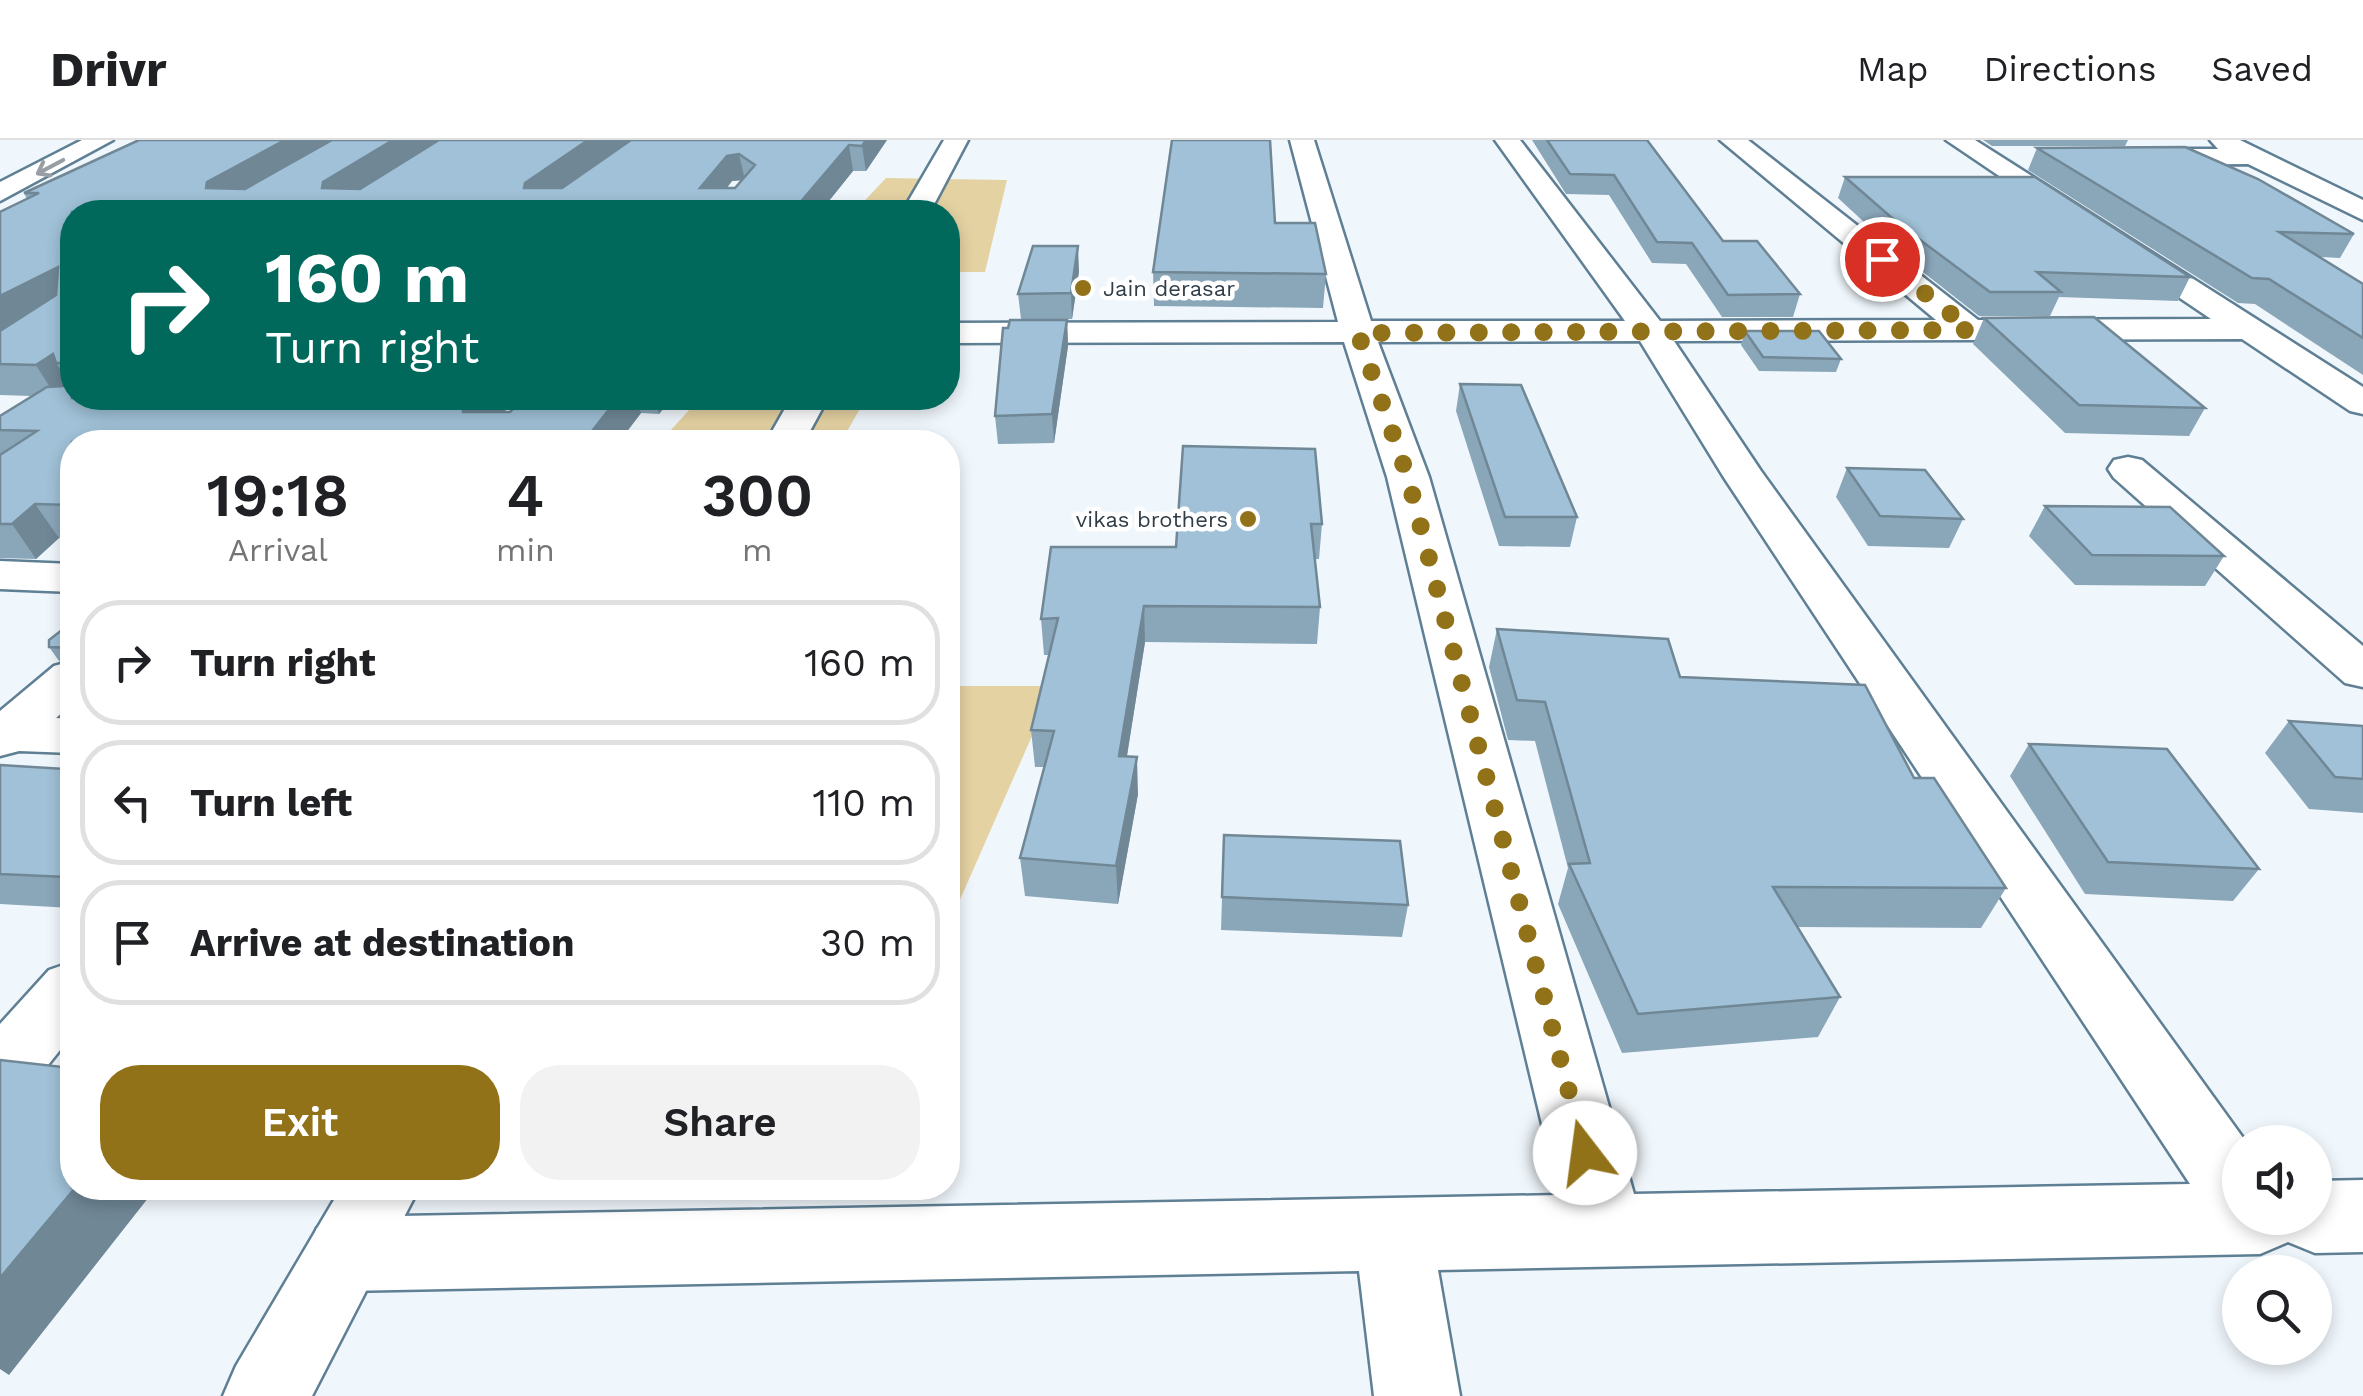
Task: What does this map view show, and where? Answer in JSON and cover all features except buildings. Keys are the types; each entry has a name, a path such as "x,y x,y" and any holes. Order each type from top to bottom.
{"main road":[{"path":"0,193 101,140"},
{"path":"923,200 956,140"},
{"path":"1302,140 1358,333 1408,478 1605,1228"},
{"path":"1507,140 1651,332 1756,493 2222,1169"},
{"path":"1732,140 1971,330"},
{"path":"1958,140 2363,403"},
{"path":"2222,140 2363,210"},
{"path":"2101,157 2253,156"},
{"path":"1986,158 2024,158"},
{"path":"960,333 2250,329"},
{"path":"2128,469 2363,672"},
{"path":"0,575 60,578"},
{"path":"3,736 60,687"},
{"path":"3,736 60,736"},
{"path":"0,1073 60,1002"},
{"path":"266,1396 375,1200"},
{"path":"2332,1217 2363,1216"},
{"path":"345,1254 2222,1219"},
{"path":"1393,1233 1417,1396"}],"shaded area":[{"path":"886,178 1007,180 985,272 960,272 960,200 865,200"},
{"path":"689,410 859,410 848,430 671,430"},
{"path":"960,686 1054,686 960,900"}],"place":[{"name":"Jain derasar","path":"1083,288"},
{"name":"vikas brothers","path":"1248,519"}],"route":[{"path":"1585,1153 1408,478 1358,333 1971,330 1882,259"}]}
